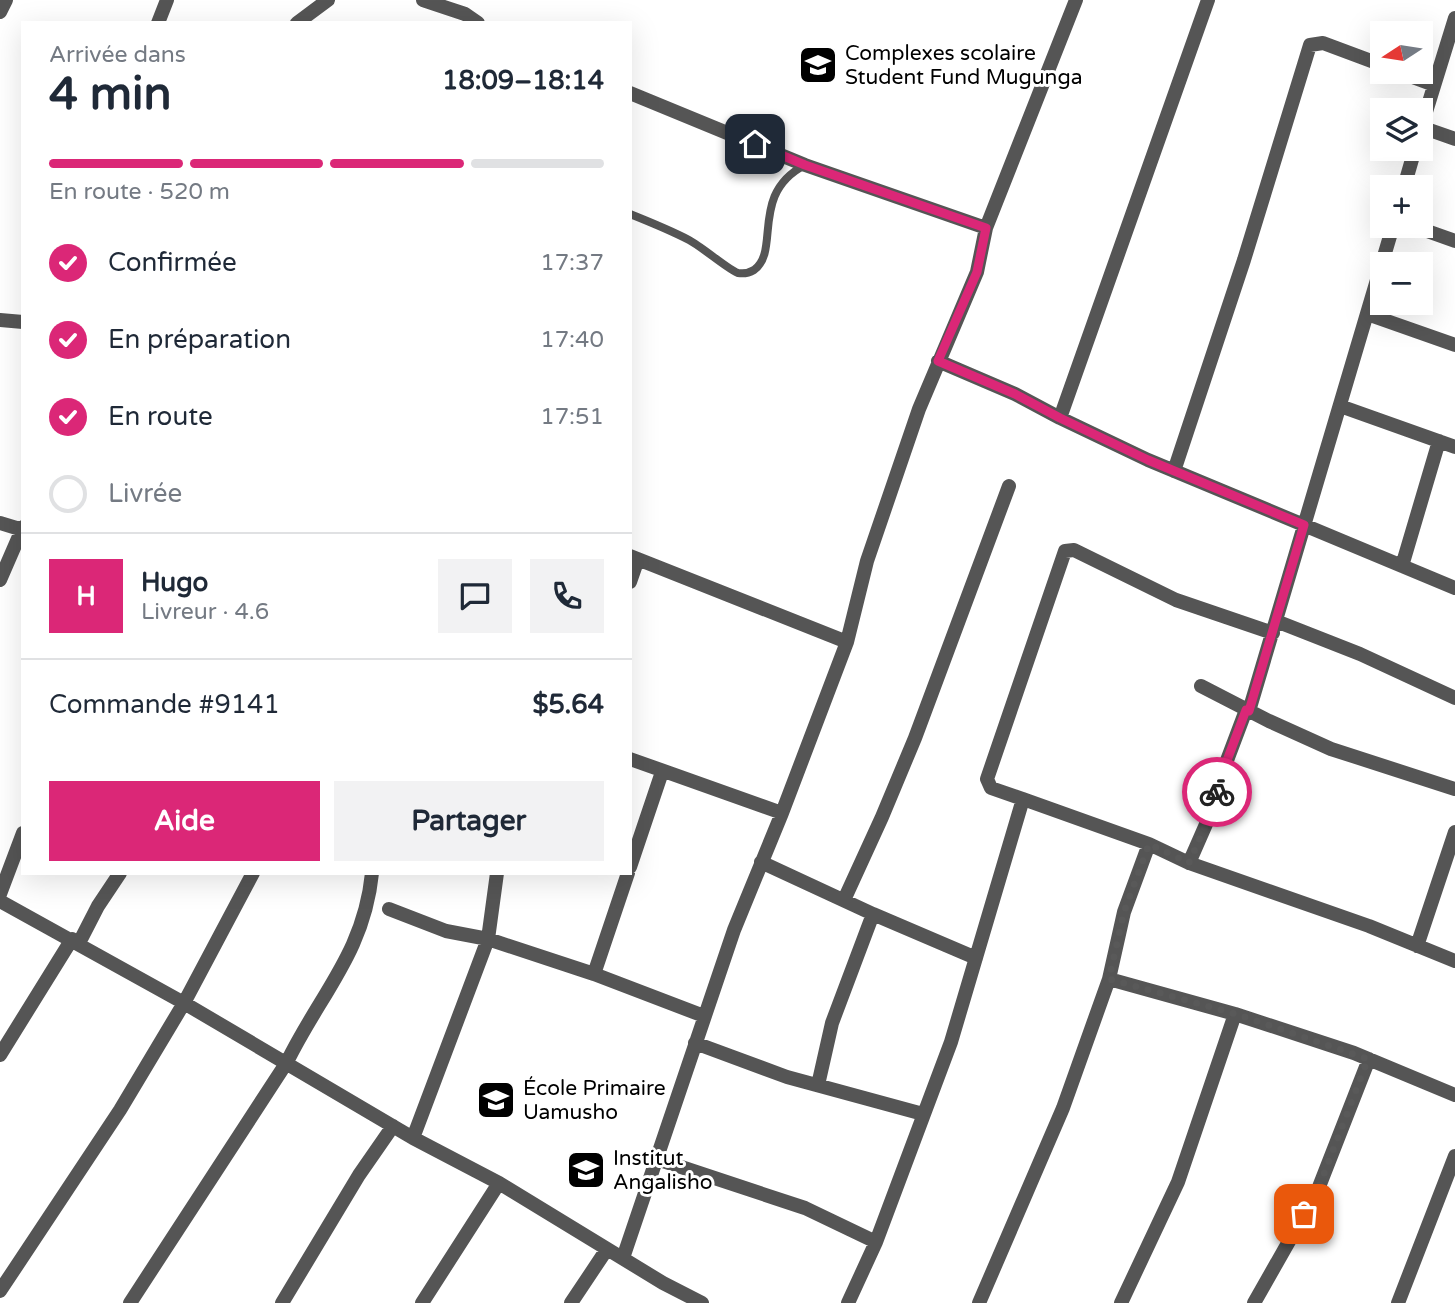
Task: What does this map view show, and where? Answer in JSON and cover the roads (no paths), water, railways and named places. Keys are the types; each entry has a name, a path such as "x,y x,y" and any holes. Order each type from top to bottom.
{"street":[{"path":"0,12 6,0"},
{"path":"159,21 167,0"},
{"path":"300,21 328,0"},
{"path":"423,0 465,14 475,21"},
{"path":"622,1258 704,1016 847,642 867,561 938,361 977,272 986,228 1076,0"},
{"path":"1060,418 1208,0"},
{"path":"1430,98 1453,27"},
{"path":"1174,471 1244,260 1310,45 1323,43 1370,61"},
{"path":"632,94 805,165 986,228"},
{"path":"1433,131 1455,139"},
{"path":"1433,234 1455,242"},
{"path":"1189,863 1214,806 1223,771 1275,627 1389,238"},
{"path":"1367,314 1455,345"},
{"path":"0,320 21,322"},
{"path":"938,361 1015,394 1174,471 1455,588"},
{"path":"1340,406 1455,447"},
{"path":"1402,566 1439,441"},
{"path":"844,900 915,738 1009,486"},
{"path":"0,523 21,529"},
{"path":"0,580 21,531"},
{"path":"1455,698 1360,654 1176,600 1074,550 1065,551 987,779 992,788 1149,844 1189,863 1369,926 1455,961"},
{"path":"634,557 847,642"},
{"path":"1201,686 1331,749 1455,789"},
{"path":"632,760 782,813"},
{"path":"632,861 662,772"},
{"path":"848,1303 876,1242 951,1042 1023,799"},
{"path":"1417,946 1455,832"},
{"path":"0,894 21,838"},
{"path":"979,1303 1063,1108 1109,979 1124,912 1149,844"},
{"path":"761,862 873,915 976,958"},
{"path":"0,1055 119,875"},
{"path":"0,1292 120,1110 184,1003 252,875"},
{"path":"130,1303 287,1062 309,1021 340,974 358,935 372,875"},
{"path":"413,1138 488,939 497,875"},
{"path":"594,974 627,875"},
{"path":"0,901 76,941 287,1062 413,1138 499,1183 702,1303"},
{"path":"389,909 446,931 488,939 594,974 704,1016"},
{"path":"818,1085 832,1023 873,915"},
{"path":"1109,979 1236,1014 1368,1059 1455,1095"},
{"path":"1121,1303 1178,1182 1236,1014"},
{"path":"695,1043 788,1077 923,1114"},
{"path":"1254,1303 1317,1192 1368,1059"},
{"path":"282,1303 359,1175 393,1126"},
{"path":"1398,1303 1455,1156"},
{"path":"657,1159 806,1209 876,1242"},
{"path":"422,1303 499,1183"},
{"path":"572,1303 607,1248"}],"lane":[{"path":"632,215 690,240 735,273 751,272 760,265 765,254 769,213 777,190 789,173 805,165"}],"place":[{"name":"Complexes scolaire Student Fund Mugunga","path":"818,65"},
{"name":"École Primaire Uamusho","path":"496,1100"},
{"name":"Institut Angalisho","path":"586,1170"}]}
